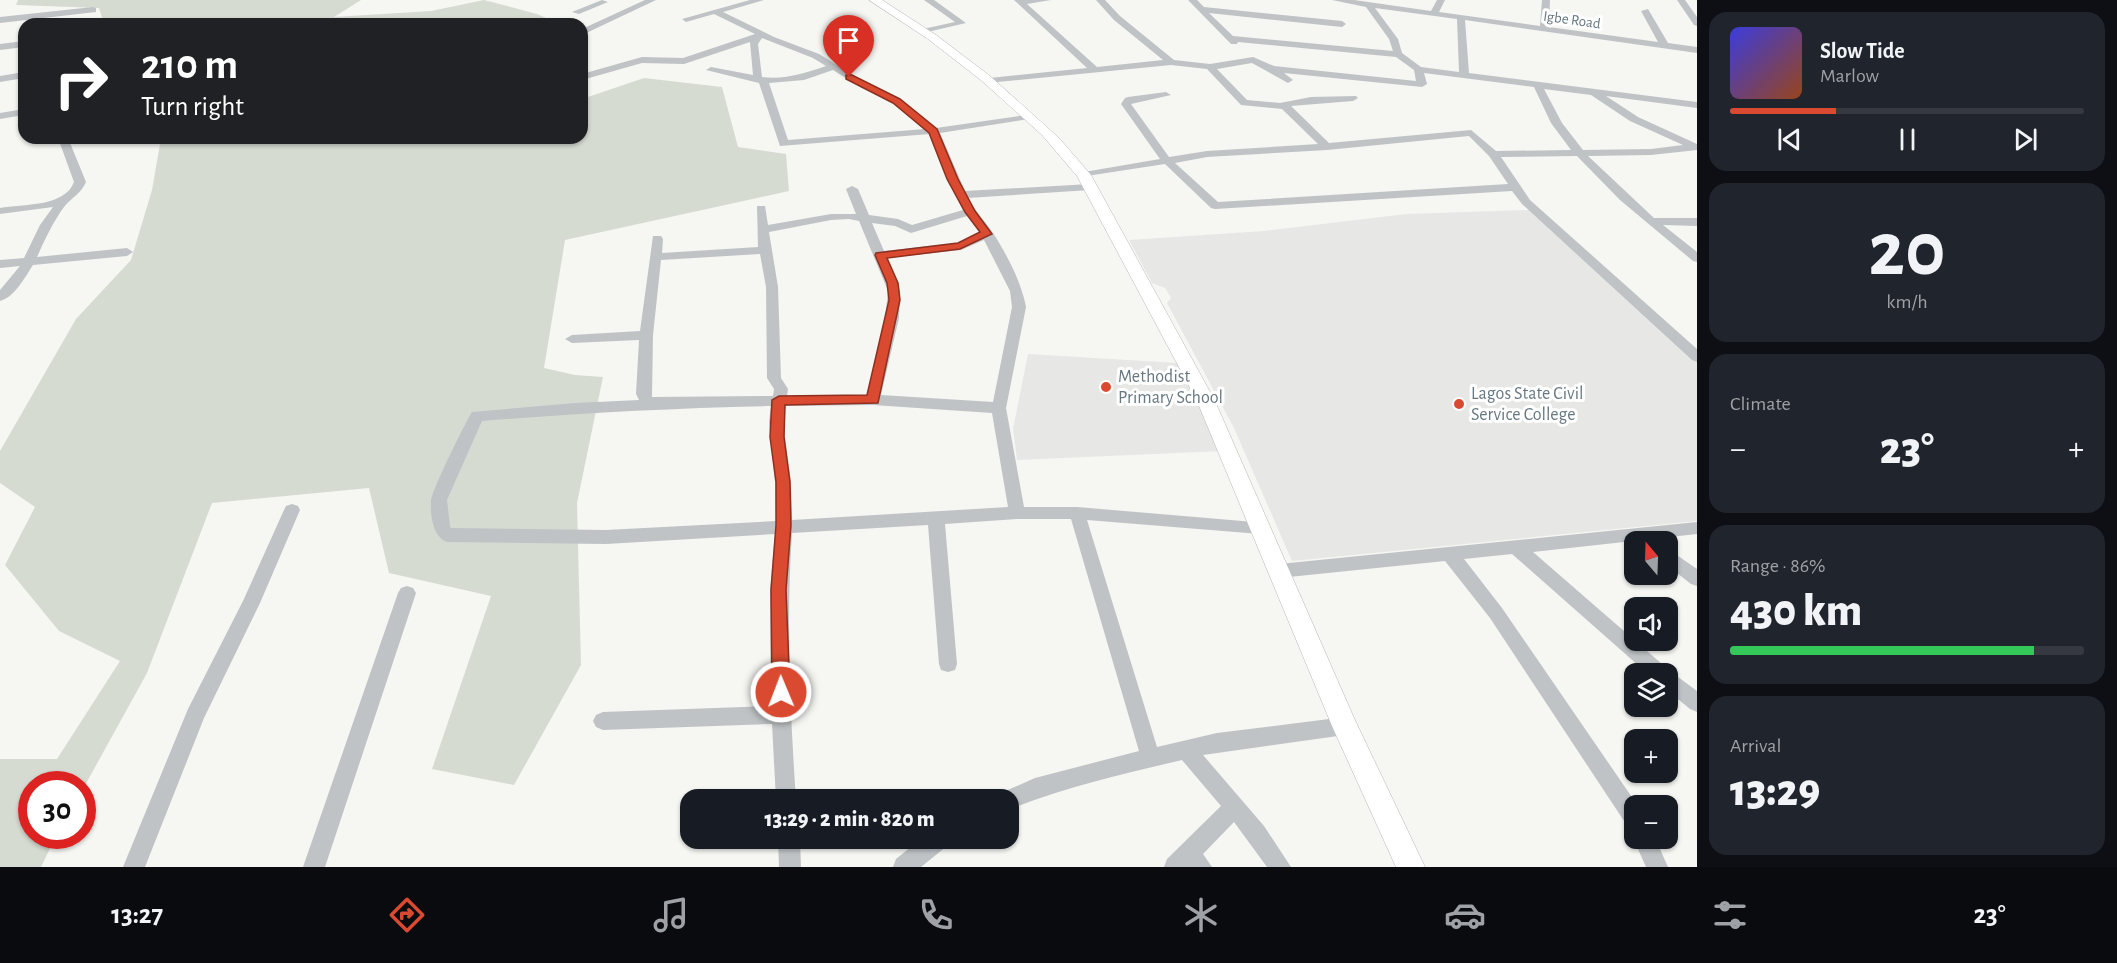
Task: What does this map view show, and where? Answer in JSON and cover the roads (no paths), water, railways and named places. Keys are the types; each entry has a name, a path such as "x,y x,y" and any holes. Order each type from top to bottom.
{"main road":[{"path":"874,0 926,31 990,81 1071,156 1087,181 1206,401 1345,726 1413,864"}],"street":[{"path":"588,29 652,0"},
{"path":"686,19 760,0"},
{"path":"926,31 962,23 928,0"},
{"path":"1020,1 1047,0"},
{"path":"1100,0 1117,18 1171,62"},
{"path":"1192,0 1228,38 1248,52 1253,60 1287,80"},
{"name":"Igbe Road","path":"1336,0 1697,50"},
{"path":"1434,14 1441,0"},
{"path":"1544,30 1546,0"},
{"path":"576,12 603,1"},
{"path":"1020,1 1094,69"},
{"path":"1684,3 1697,8"},
{"path":"1684,3 1697,23"},
{"path":"1369,5 1372,12 1397,42 1398,54"},
{"path":"1199,9 1342,24"},
{"path":"19,18 93,10"},
{"path":"1646,11 1665,46"},
{"path":"716,12 759,36 816,56 862,85 897,101 934,131 952,179 970,212 987,234 1016,291 1019,307 999,408 1017,513"},
{"path":"0,20 18,18"},
{"path":"1461,18 1464,76"},
{"path":"588,75 642,60 684,61 759,36"},
{"path":"759,36 754,44 761,81 773,105 784,144 934,131 1029,116"},
{"path":"1228,38 1398,54 1418,69 1697,105"},
{"path":"0,47 18,45"},
{"path":"990,81 1171,62 1210,67 1253,60"},
{"path":"711,70 753,77 761,81 792,80 833,67"},
{"path":"1210,67 1244,103 1282,105 1311,100 1353,98"},
{"path":"1271,69 1422,84 1418,69"},
{"path":"0,79 18,76"},
{"path":"1536,84 1543,93 1560,128 1622,197 1697,258"},
{"path":"1590,91 1634,119 1694,145"},
{"path":"1166,95 1125,101 1166,160 1215,207 1515,187"},
{"path":"1282,105 1327,147"},
{"path":"0,116 18,113"},
{"path":"961,195 1087,181 1166,160 1257,149 1327,147 1471,133 1493,154 1526,202 1545,221 1697,357"},
{"path":"0,297 15,282 29,261 46,225 62,202 78,190 80,182 65,144"},
{"path":"1493,154 1651,152 1694,145"},
{"path":"852,189 874,246 892,283 894,300 873,400"},
{"path":"0,211 62,202"},
{"path":"761,208 762,230 772,287 774,378 780,389 777,437 783,482 784,525 778,590 785,789"},
{"path":"762,230 831,217 862,217 898,223 911,229 970,212"},
{"path":"1651,221 1697,222"},
{"path":"880,255 960,246 987,234"},
{"path":"653,403 646,400 643,394 646,335 657,239"},
{"path":"655,257 766,250"},
{"path":"0,264 127,252"},
{"path":"572,339 646,335"},
{"path":"999,408 873,400 779,400 653,403 630,407 575,408 477,416 439,500 442,528 447,535 606,537 1017,513 1077,513 1260,528"},
{"path":"134,867 195,715 251,603 292,510"},
{"path":"1077,513 1151,758"},
{"path":"936,518 948,664"},
{"path":"1678,531 1697,528"},
{"path":"1279,571 1624,539"},
{"path":"1516,547 1649,663"},
{"path":"1450,554 1496,613 1624,804"},
{"path":"1678,564 1697,579"},
{"path":"314,867 407,592"},
{"path":"1678,687 1697,703"},
{"path":"603,721 781,715"},
{"path":"1019,795 1075,776 1217,742 1345,726"},
{"path":"1187,751 1257,833 1280,867"},
{"path":"1188,863 1235,807"},
{"path":"789,849 790,867"},
{"path":"904,867 926,849"},
{"path":"1649,849 1657,867"}],"place":[{"name":"Methodist Primary School","path":"1106,387"},
{"name":"Lagos State Civil Service College","path":"1459,404"}]}
